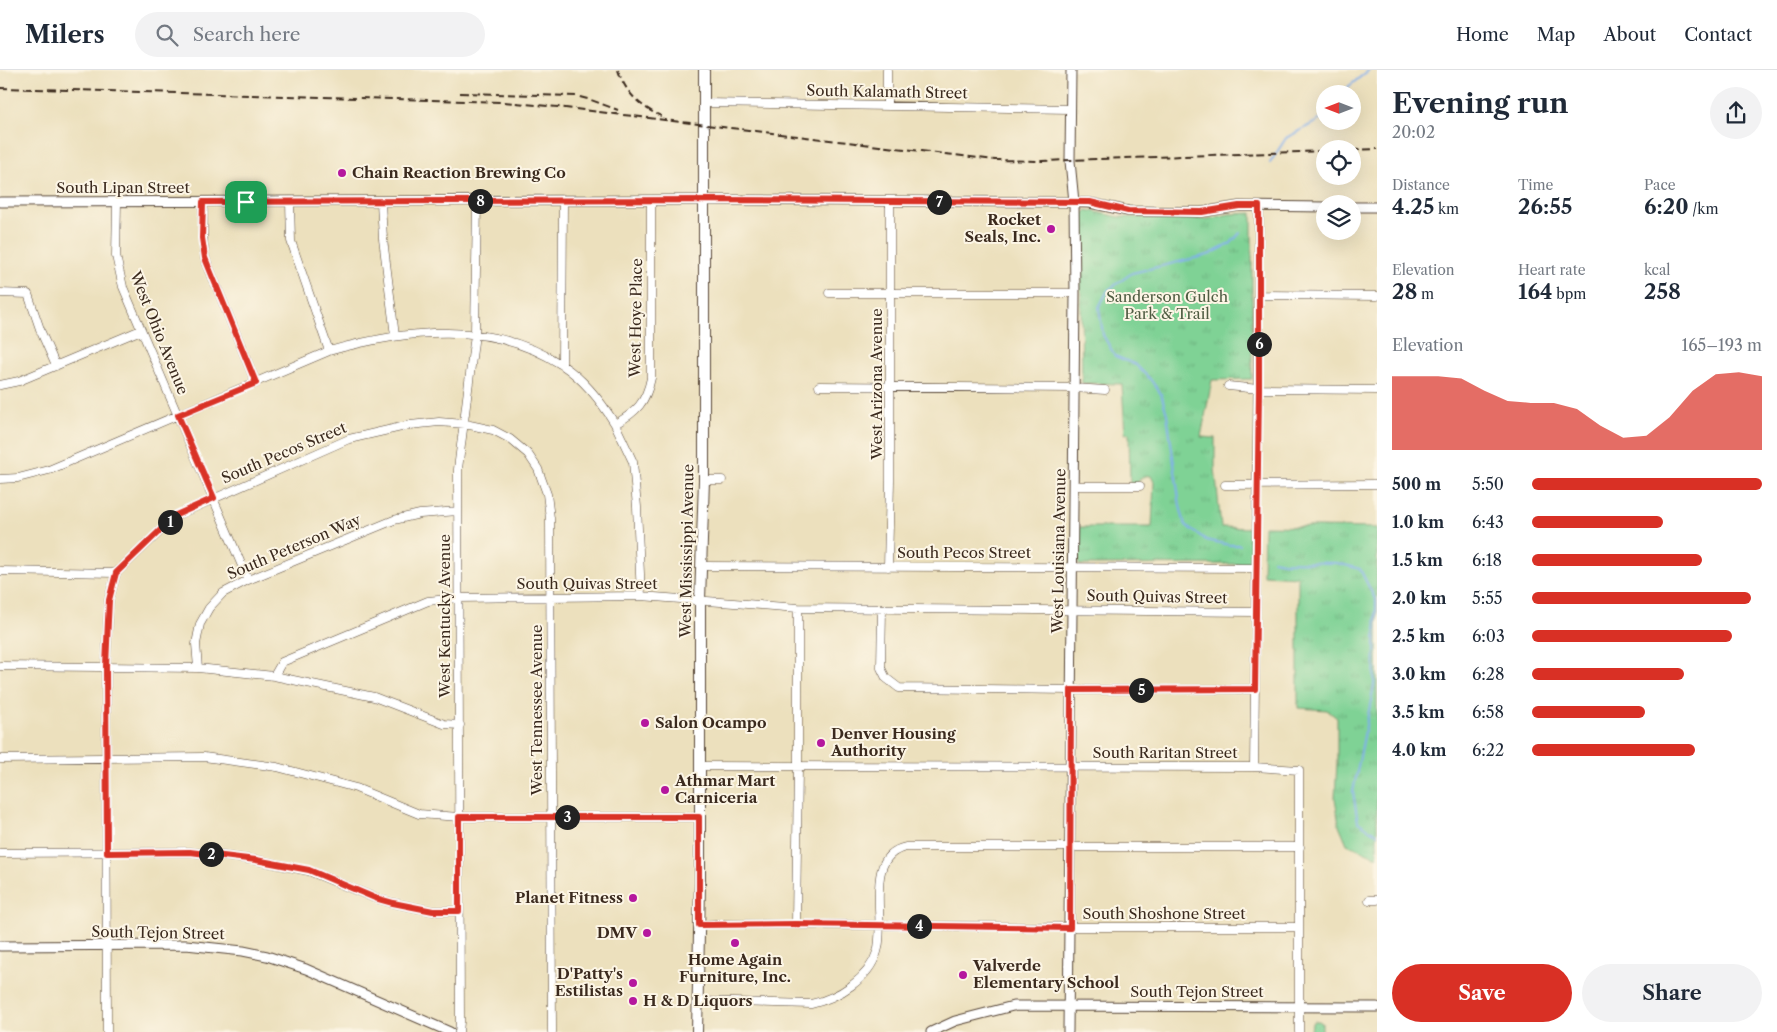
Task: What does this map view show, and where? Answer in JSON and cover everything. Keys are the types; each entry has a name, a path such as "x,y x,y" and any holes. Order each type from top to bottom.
{"main road":[{"name":"West Mississippi Avenue","path":"697,1032 700,600 704,480 704,70"}],"street":[{"path":"887,70 887,106"},
{"name":"West Louisiana Avenue","path":"1068,1032 1075,294 1074,202 1070,161 1071,70"},
{"name":"South Kalamath Street","path":"704,103 1070,109"},
{"name":"South Lipan Street","path":"0,202 704,200 1090,202 1128,211 1202,212 1239,206 1316,207"},
{"name":"West Kentucky Avenue","path":"459,1032 460,725 458,469 475,334 477,201"},
{"path":"562,365 563,201"},
{"name":"West Hoye Place","path":"615,424 630,416 642,403 651,378 651,201"},
{"name":"West Ohio Avenue","path":"117,202 116,256 123,287 248,580"},
{"path":"203,202 202,238 205,258 256,383"},
{"path":"290,202 291,241 329,351"},
{"path":"381,202 383,239 395,336"},
{"name":"West Arizona Avenue","path":"888,567 891,294 890,202"},
{"path":"1254,768 1259,389 1259,206"},
{"path":"1361,207 1377,207"},
{"path":"0,293 28,294 41,332 56,366"},
{"path":"829,293 1075,294"},
{"path":"1259,295 1377,296"},
{"path":"0,385 18,381 140,330"},
{"path":"0,479 18,478 49,470 329,351 395,336 436,332 475,334 519,345 562,365 591,390 615,424 633,462 641,596"},
{"path":"819,386 1074,388 1105,390"},
{"path":"1228,386 1259,389 1377,390"},
{"name":"South Pecos Street","path":"116,573 176,515 349,439 410,425 439,422 465,424 493,430 502,434 521,448 533,461"},
{"name":"West Tennessee Avenue","path":"533,461 545,484 549,504 552,1032"},
{"path":"704,480 722,480"},
{"path":"1225,485 1377,484"},
{"path":"1073,486 1140,486"},
{"name":"South Peterson Way","path":"198,668 196,644 198,630 204,616 223,594 248,580 394,520 420,514 458,511"},
{"name":"South Pecos Street","path":"701,566 1257,568"},
{"path":"0,571 116,573 109,600 106,666 108,1032"},
{"name":"South Quivas Street","path":"274,676 282,662 383,618 428,601 458,598 641,596 798,608 1255,612"},
{"path":"796,924 798,608"},
{"path":"882,609 881,668 886,678 900,688 1071,690 1255,689"},
{"path":"0,666 198,668 274,676 374,697 444,724 460,725"},
{"path":"0,759 204,757 277,767 356,788 419,814 459,817 699,817"},
{"name":"South Raritan Street","path":"700,766 1070,766 1300,770 1300,846"},
{"path":"697,1002 802,1004 821,1000 852,985 870,968 878,950 881,869 889,854 898,848 1300,846 1299,1032"},
{"path":"0,853 190,852 256,860 309,870 375,898 393,903 433,911 459,911"},
{"name":"South Shoshone Street","path":"699,925 796,924 1070,928 1300,927"},
{"name":"South Tejon Street","path":"0,946 191,946 228,948 255,953 306,969 450,1032"},
{"name":"South Tejon Street","path":"931,1032 955,1020 1013,1006 1300,1005 1377,1007"}],"green space":[{"name":"Sanderson Gulch Park & Trail","path":"1087,210 1119,217 1208,219 1229,214 1252,213 1252,379 1212,380 1201,437 1215,438 1215,468 1221,527 1252,528 1251,564 1079,565 1079,527 1152,527 1154,482 1151,476 1146,476 1137,483 1130,483 1129,433 1125,434 1122,384 1082,383 1080,216"},
{"path":"1264,526 1377,528 1377,857 1347,844 1339,825 1335,798 1337,718 1327,710 1298,708 1298,577 1263,575"},
{"path":"1315,1021 1322,1023 1322,1032 1311,1032 1312,1023"}],"waterway":[{"path":"1350,85 1369,70"},
{"path":"1270,163 1286,138 1316,122"},
{"path":"1240,233 1230,244 1208,255 1132,273 1108,290 1099,307 1103,335 1115,356 1136,365 1161,394 1167,414 1180,506 1185,525 1206,540 1240,545"},
{"path":"1273,560 1283,562 1337,563 1360,569 1376,601 1374,685 1353,792 1358,822 1377,834"}],"railway":[{"path":"618,70 634,98 646,108 661,116"},
{"path":"0,88 504,102 995,160 1042,161 1316,151"},
{"path":"460,93 576,96 618,110"},
{"path":"1361,150 1377,149"}],"place":[{"name":"Chain Reaction Brewing Co","path":"342,173"},
{"name":"Rocket Seals, Inc.","path":"1051,229"},
{"name":"Salon Ocampo","path":"645,723"},
{"name":"Denver Housing Authority","path":"821,743"},
{"name":"Athmar Mart Carniceria","path":"665,790"},
{"name":"Planet Fitness","path":"633,898"},
{"name":"DMV","path":"647,933"},
{"name":"Home Again Furniture, Inc.","path":"735,943"},
{"name":"Valverde Elementary School","path":"963,975"},
{"name":"D'Patty's Estilistas","path":"633,983"},
{"name":"H & D Liquors","path":"633,1001"}],"route":[{"path":"711,200 1090,202 1128,211 1202,212 1239,206 1259,206 1258,532 1255,689 1071,690 1070,928 796,924 699,925 699,817 459,817 459,911 433,911 393,903 375,898 309,870 256,860 190,852 107,853 106,666 109,600 116,573 176,515 214,498 178,415 256,383 207,265 202,238 203,202 246,202 711,200"}]}
